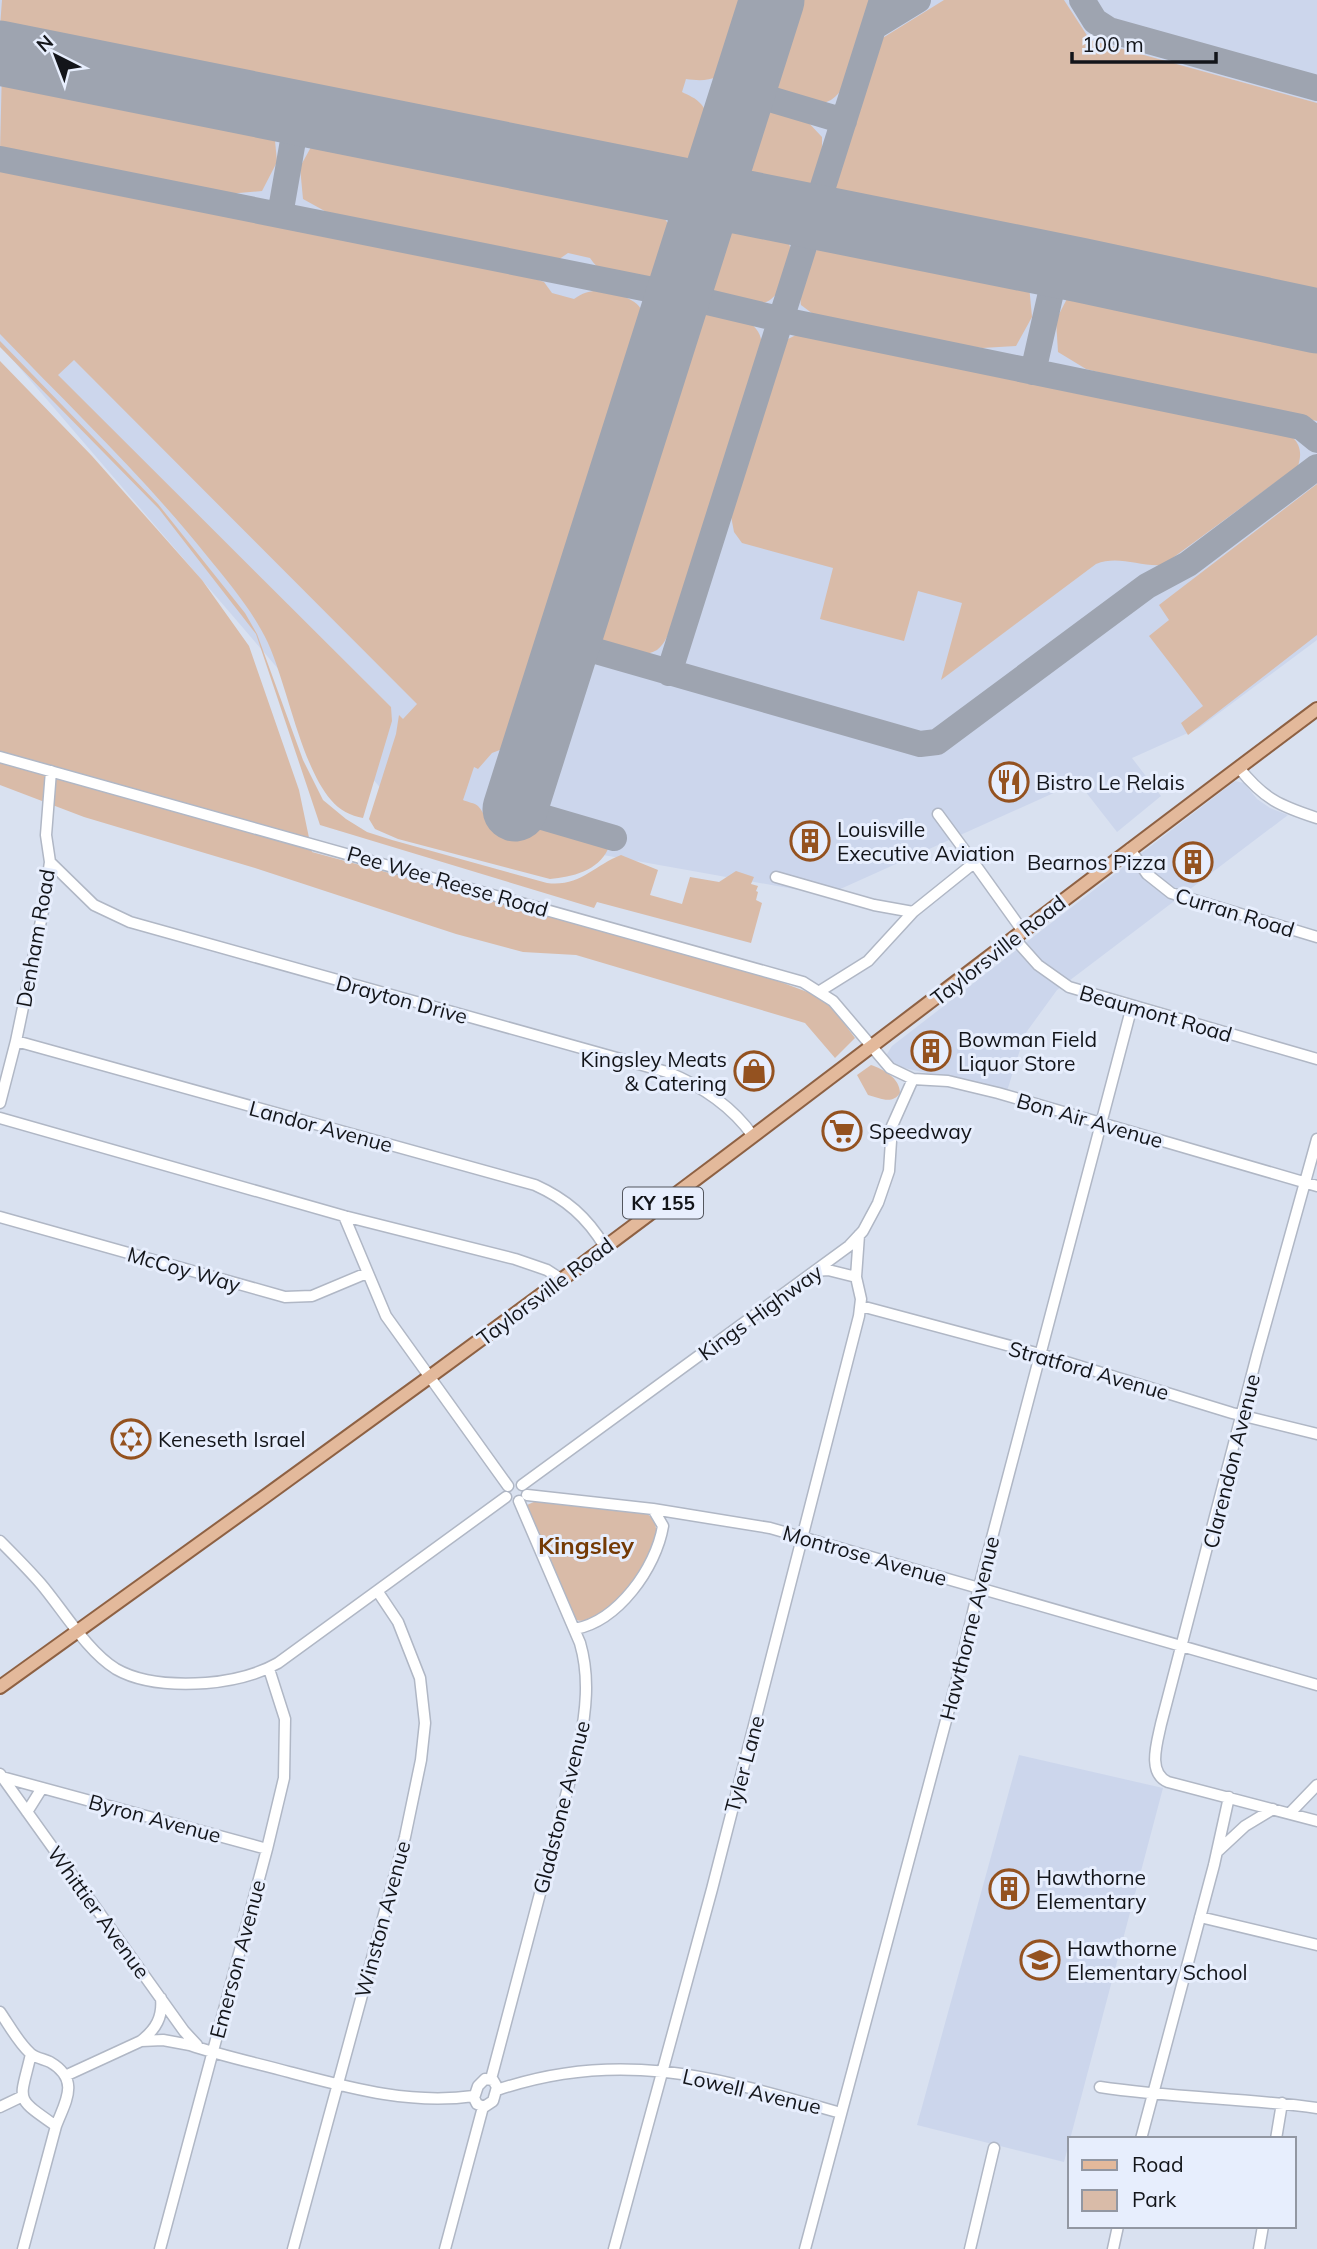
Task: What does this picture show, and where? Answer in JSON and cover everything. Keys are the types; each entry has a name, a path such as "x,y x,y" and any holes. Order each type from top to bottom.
{"main road":[{"name":"Taylorsville Road","path":"0,1687 429,1378 1317,709"}],"street":[{"name":"Pee Wee Reese Road","path":"0,757 803,982 833,1001 872,1046"},
{"path":"1238,768 1262,794 1276,804 1317,818"},
{"name":"Denham Road","path":"0,1102 16,1041 43,911 50,862 46,835 51,771"},
{"name":"Beaumont Road","path":"938,814 974,863 1034,961 1060,983 1317,1059"},
{"name":"Curran Road","path":"1130,849 1147,874 1171,893 1317,937"},
{"name":"Drayton Drive","path":"50,862 94,905 130,922 667,1072 691,1082 722,1102 753,1136"},
{"path":"820,991 868,961 912,912 974,863"},
{"path":"776,877 874,905 912,912"},
{"name":"Hawthorne Avenue","path":"804,2249 953,1696 979,1587 1132,1006"},
{"name":"Landor Avenue","path":"16,1041 524,1181 552,1193 573,1207 590,1224 605,1247"},
{"name":"Bon Air Avenue","path":"872,1046 890,1068 913,1079 959,1083 1317,1186"},
{"name":"Kings Highway","path":"523,1494 849,1246 872,1217 884,1187 891,1158 892,1126 913,1079"},
{"path":"0,1118 344,1216 515,1259 547,1270 561,1279"},
{"name":"Clarendon Avenue","path":"1229,1797 1164,1781 1156,1770 1157,1745 1317,1139"},
{"path":"344,1216 386,1316 508,1486 523,1494"},
{"name":"McCoy Way","path":"0,1217 285,1297 312,1296 367,1273"},
{"name":"Tyler Lane","path":"614,2249 709,1901 861,1306 856,1277 859,1235"},
{"path":"815,1271 828,1270 856,1277"},
{"name":"Stratford Avenue","path":"861,1306 1040,1354 1243,1415 1317,1434"},
{"path":"506,1497 504,1493 508,1486"},
{"path":"0,1541 40,1583 94,1650 113,1667 149,1681 177,1684 218,1682 269,1669 506,1497 523,1494"},
{"name":"Montrose Avenue","path":"523,1494 653,1509 770,1528 1317,1685"},
{"name":"Gladstone Avenue","path":"491,2079 583,1726 587,1681 584,1657 575,1629 523,1494"},
{"path":"653,1509 663,1526"},
{"path":"575,1629 601,1618 635,1587 653,1560 663,1526 679,1513"},
{"name":"Winston Avenue","path":"293,2249 405,1837 421,1760 424,1704 414,1659 398,1622 378,1592"},
{"name":"Emerson Avenue","path":"160,2249 206,2050 279,1802 286,1754 285,1719 269,1669"},
{"name":"Byron Avenue","path":"1,1775 267,1849"},
{"name":"Whittier Avenue","path":"1,1775 184,2031 206,2050"},
{"path":"1290,1813 1317,1785"},
{"path":"27,1812 42,1788"},
{"path":"1142,2137 1217,1853 1229,1797 1317,1821"},
{"path":"1217,1853 1245,1826 1273,1809"},
{"path":"1200,1917 1317,1945"},
{"path":"65,2076 141,2041 151,2033 158,2024 162,2009 161,1998"},
{"path":"0,2012 31,2054 51,2063 65,2076 69,2089 56,2126 23,2249"},
{"path":"141,2041 171,2041 337,2084 409,2098 450,2099 474,2096"},
{"path":"31,2054 22,2083 23,2096 37,2115 56,2126"},
{"name":"Lowell Avenue","path":"497,2090 576,2070 597,2068 661,2071 735,2083 841,2113"},
{"path":"445,2249 483,2107 493,2101 497,2090 496,2083 491,2079 482,2081 474,2096 477,2104 483,2107"},
{"path":"1100,2087 1153,2095 1282,2103 1317,2108"},
{"path":"0,2107 23,2096"},
{"path":"1276,2137 1282,2103"},
{"path":"970,2249 994,2148"},
{"path":"1112,2249 1117,2228"},
{"path":"1259,2249 1263,2228"}],"shaded area":[{"path":"0,0 1317,0 1317,640 1199,728 1132,758 1161,796 1117,832 1078,782 827,895 408,820 0,345"},
{"path":"1235,781 1244,783 1257,799 1270,808 1288,815 1057,990 1025,1034 1007,1091 900,1067 888,1060 887,1054 892,1046"},
{"name":"Hawthorne Elementary School","path":"1019,1755 1163,1788 1071,2137 1068,2137 1064,2162 917,2125"}],"green space":[{"path":"2,0 751,0 727,69 712,78 686,79 682,92 694,98 706,112 709,130 704,147 692,161 679,166 662,166 660,171 13,38 0,27"},
{"path":"786,0 871,0 847,79 836,96 824,103 800,103 783,96 772,86 767,60"},
{"path":"944,0 1064,0 1090,40 1317,103 1317,305 845,208 839,200 835,185 881,39"},
{"path":"2,69 258,122 274,130 277,162 262,191 227,194 0,151"},
{"path":"769,112 805,119 822,137 822,152 815,177 801,192 777,192 762,186 748,177 740,167 738,150 745,128"},
{"path":"331,136 650,203 649,208 661,215 669,225 673,238 668,262 661,272 650,279 635,282 603,271 590,258 568,253 555,262 546,262 412,236 332,215 303,199 300,167 316,138"},
{"path":"0,166 521,274 544,282 552,293 574,299 588,292 602,291 627,298 638,305 644,316 645,332 515,744 492,753 478,769 474,767 463,800 477,805 488,820 500,828 521,831 541,826 603,845 608,849 598,863 583,872 550,879 398,839 375,829 369,819 396,734 399,715 403,719 417,704 74,360 58,375 391,707 392,721 363,818 346,812 331,800 311,767 268,643 248,609 158,498 0,334"},
{"path":"752,225 781,232 788,240 791,255 791,263 777,293 766,302 758,304 739,302 716,293 710,289 704,277 706,253 716,235 729,228"},
{"path":"838,241 1015,277 1029,285 1032,317 1016,346 982,348 902,336 817,317 801,305 803,283 817,249 825,243"},
{"path":"1087,292 1317,340 1317,421 1165,389 1086,369 1058,352 1056,320 1070,293"},
{"path":"711,313 744,320 756,328 762,344 672,626 657,650 642,654 624,652 608,645 596,634 592,612 677,340 691,322"},
{"path":"802,332 1276,428 1293,438 1299,447 1300,459 1298,466 1163,565 1121,561 1096,564 941,680 962,603 918,591 904,641 820,619 833,568 742,543 734,532 731,516 786,340"},
{"path":"0,341 158,504 245,613 257,634 303,760 323,800 346,819 367,832 392,840 547,883 578,879 621,855 658,870 650,895 682,904 690,877 719,882 736,871 754,877 751,884 758,886 756,900 762,903 751,943 597,902 594,908 320,825 256,634 159,509 0,347"},
{"path":"0,361 92,456 202,580 249,646 299,790 312,852 751,971 826,999 855,1038 835,1058 805,1023 576,955 523,952 456,934 255,868 84,817 0,785"},
{"path":"1317,484 1317,635 1188,735 1181,723 1203,706 1149,636 1169,620 1159,605"},
{"path":"871,1065 894,1079 900,1093 897,1097 886,1100 868,1095 857,1075"},
{"path":"536,1501 643,1512 654,1522 656,1538 649,1558 636,1578 621,1597 588,1620 575,1619 528,1510 527,1505"}],"taxiway":[{"path":"669,673 882,0"},
{"path":"874,27 918,0"},
{"path":"1082,0 1095,21 1109,30 1317,88"},
{"path":"743,91 844,121"},
{"path":"280,215 298,112"},
{"path":"0,159 678,295 783,320 1301,427 1317,440"},
{"path":"1033,372 1057,266"},
{"path":"568,643 920,744 937,742 1147,586 1188,564 1317,467"},
{"path":"515,809 614,838"}],"runway":[{"path":"515,809 772,0"},
{"path":"0,53 1080,270 1317,321"}],"place":[{"name":"Bistro Le Relais","path":"1009,782"},
{"name":"Louisville Executive Aviation","path":"810,841"},
{"name":"Bearnos Pizza","path":"1193,862"},
{"name":"Bowman Field Liquor Store","path":"931,1051"},
{"name":"Kingsley Meats & Catering","path":"754,1071"},
{"name":"Speedway","path":"842,1131"},
{"name":"Keneseth Israel","path":"131,1439"},
{"name":"Hawthorne Elementary","path":"1009,1889"},
{"name":"Hawthorne Elementary School","path":"1040,1960"}],"district":[{"name":"Kingsley","path":"586,1545"}]}
